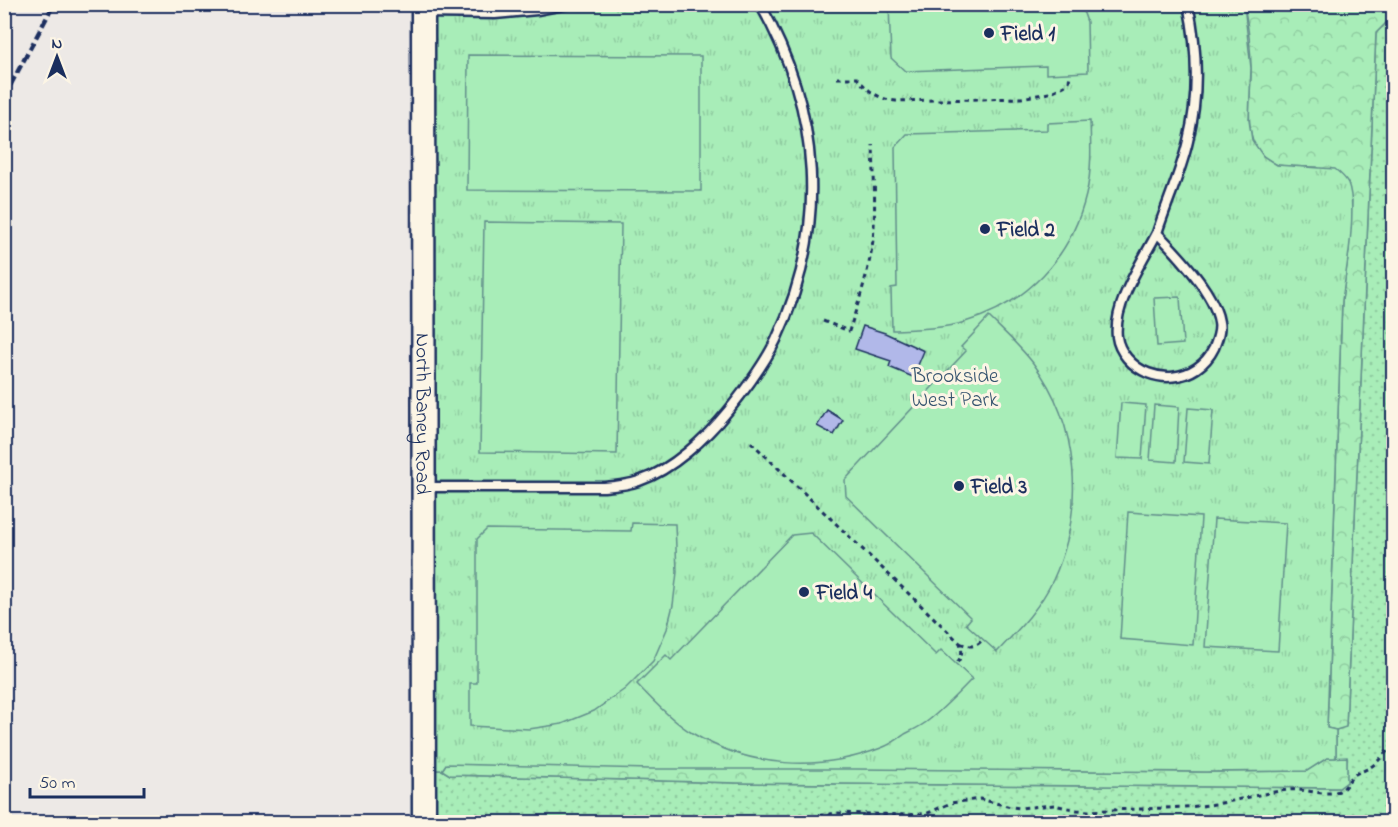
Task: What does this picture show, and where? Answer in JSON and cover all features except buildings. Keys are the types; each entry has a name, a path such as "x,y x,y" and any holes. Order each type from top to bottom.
{"street":[{"name":"North Baney Road","path":"423,9 424,822"}],"lane":[{"path":"423,9 495,14 531,11 568,4"},
{"path":"424,487 604,488 640,481 671,464 703,438 721,420 751,381 775,342 792,299 805,251 811,187 804,115 799,95 783,48 760,4"},
{"path":"1157,233 1200,283 1215,308 1219,321 1218,339 1209,358 1202,366 1183,376 1157,376 1143,372 1133,365 1123,352 1117,338 1117,317 1121,303 1157,233 1188,143 1194,116 1196,54 1188,4"}],"path":[{"path":"837,78 857,78 877,96 896,101 1011,99 1049,93 1069,82 1070,73"},
{"path":"823,321 849,331 857,309 873,239 873,146"},
{"path":"751,442 960,643 974,646 983,639"},
{"path":"956,664 961,658 960,643"},
{"path":"775,822 837,813 921,814 951,803 980,799 1020,808 1054,805 1088,811 1199,806 1292,790 1325,793 1339,791 1348,785 1351,778 1367,770 1394,744"}],"green space":[{"name":"Brookside West Park","path":"431,5 1244,5 1251,68 1249,120 1252,140 1263,156 1277,165 1335,169 1347,181 1351,194 1352,223 1342,300 1327,728 1336,730 1336,758 1327,758 1307,771 650,769 446,764 442,770 434,770"},
{"name":"Field 1","path":"889,5 1081,5 1087,22 1088,72 1046,74 1046,66 905,71 891,58"},
{"path":"1244,5 1393,5 1393,16 1376,33 1346,727 1336,730 1327,728 1342,300 1349,251 1352,200 1317,167 1275,164 1263,156 1256,146 1251,135 1249,109 1251,61"},
{"path":"1393,16 1393,822 433,822 434,770 442,770 450,775 737,783 1339,788 1346,782 1347,758 1336,758 1336,730 1346,726 1376,33"},
{"path":"468,55 701,56 701,191 467,190"},
{"name":"Field 2","path":"1090,121 1091,149 1088,186 1079,218 1057,258 1043,275 1027,290 987,314 947,326 892,330 891,288 897,287 895,147 907,134 1047,130 1047,123"},
{"path":"484,222 621,224 617,454 480,452"},
{"path":"1180,297 1183,344 1157,346 1154,298"},
{"name":"Field 3","path":"989,317 1028,357 1049,387 1060,413 1073,469 1070,526 1053,580 1035,610 997,652 966,624 971,618 846,496 845,480 966,351 961,347"},
{"path":"1121,403 1146,405 1142,459 1117,458"},
{"path":"1154,405 1179,407 1176,462 1150,460"},
{"path":"1188,408 1213,410 1209,464 1184,462"},
{"path":"1128,512 1201,517 1193,645 1120,639"},
{"path":"1214,519 1286,523 1278,651 1205,647"},
{"path":"632,523 675,524 677,572 673,605 667,629 653,661 625,689 594,711 562,724 529,729 470,726 470,683 477,683 477,539 487,529 631,531"},
{"name":"Field 4","path":"811,533 936,655 941,650 972,679 923,724 888,745 857,756 833,761 785,763 737,753 714,745 678,723 637,684 666,655 671,660 792,535"},
{"path":"1347,757 1347,782 1339,788 737,783 450,775 442,770 446,764 1206,772 1306,771 1327,758"}],"railway":[{"path":"4,97 54,4"}],"place":[{"name":"Field 1","path":"989,33"},
{"name":"Field 2","path":"985,229"},
{"name":"Field 3","path":"959,486"},
{"name":"Field 4","path":"804,592"}]}
